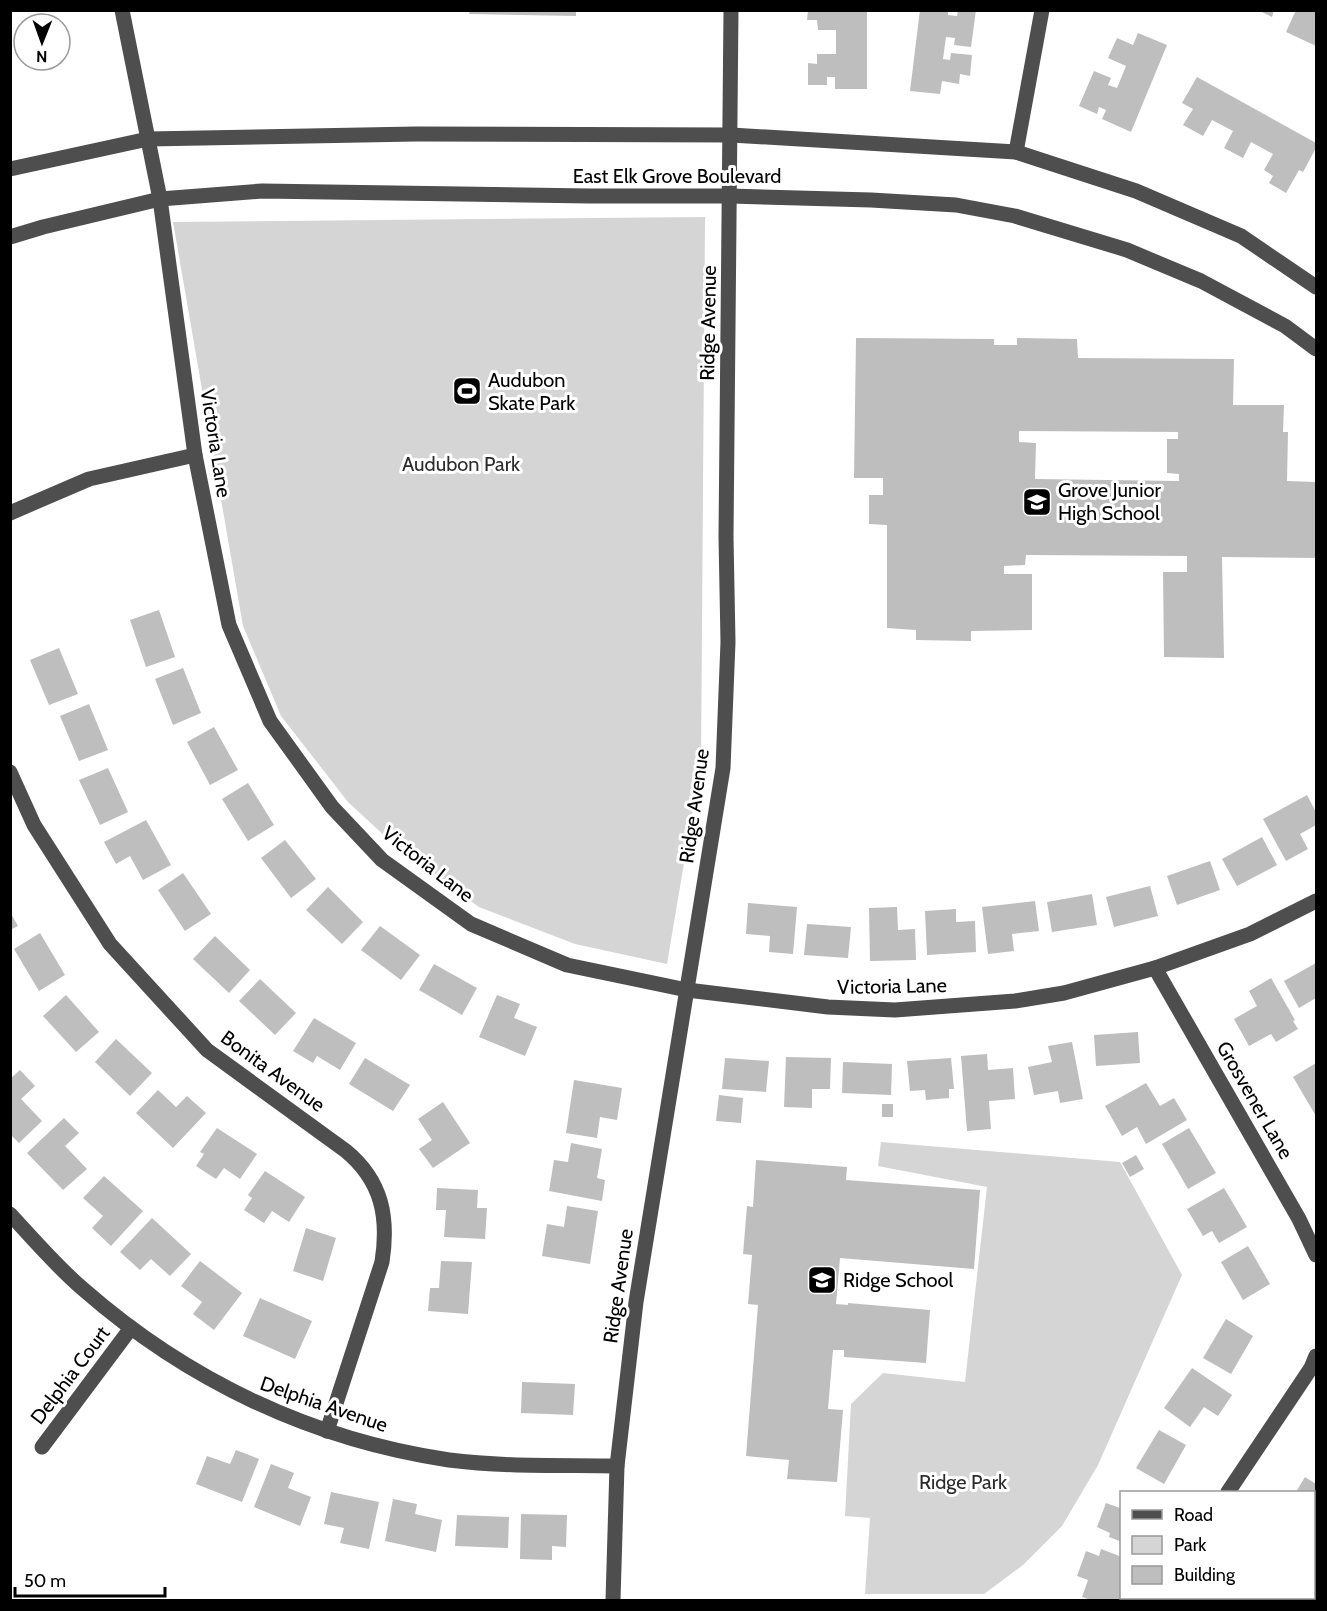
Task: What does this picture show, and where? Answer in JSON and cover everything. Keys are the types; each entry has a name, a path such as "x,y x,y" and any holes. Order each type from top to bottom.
{"street":[{"name":"Victoria Lane","path":"122,10 160,199 195,455 229,625 270,721 332,807 382,860 471,924 567,965 687,990 828,1007 895,1010 1015,1001 1064,993 1155,968 1250,934 1317,901"},
{"name":"Ridge Avenue","path":"613,1600 617,1466 636,1302 723,768 727,702 726,537 731,10"},
{"path":"1016,152 1042,10"},
{"name":"East Elk Grove Boulevard","path":"10,169 148,139 416,134 731,135 1016,152 1136,191 1241,237 1317,287"},
{"name":"East Elk Grove Boulevard","path":"10,237 160,199 262,191 729,196 945,205 1015,216 1066,229 1127,250 1201,281 1285,326 1317,349"},
{"path":"10,513 89,479 195,455"},
{"name":"Bonita Avenue","path":"10,772 34,825 110,944 207,1050 346,1151 361,1164 372,1181 385,1216 386,1237 382,1262 327,1431"},
{"name":"Grosvener Lane","path":"1155,968 1299,1219 1317,1255"},
{"name":"Delphia Avenue","path":"10,1214 82,1288 163,1352 246,1399 281,1415 383,1448 451,1460 617,1466"},
{"name":"Delphia Court","path":"42,1448 131,1328"},
{"path":"1229,1491 1317,1356"}],"green space":[{"name":"Audubon Park","path":"705,217 701,762 667,964 575,944 479,907 401,851 348,802 281,716 243,626 173,222"},
{"name":"Ridge Park","path":"881,1142 1120,1162 1182,1275 1098,1465 1062,1526 1023,1565 984,1594 865,1594 870,1518 845,1516 851,1404 883,1373 965,1382 987,1187 878,1166"}],"building":[{"path":"470,10 576,10 576,16 469,14"},
{"path":"808,10 867,10 867,89 835,89 835,77 827,77 827,85 808,85 808,63 817,64 817,54 836,54 836,30 818,30 817,20 807,20"},
{"path":"920,10 948,10 948,15 957,16 958,10 976,10 971,47 954,45 955,38 946,37 943,59 950,60 951,53 972,55 970,76 960,74 959,84 942,81 940,94 910,91"},
{"path":"1258,10 1274,10 1272,17"},
{"path":"1296,10 1316,10 1316,46 1286,32"},
{"path":"1138,33 1167,45 1131,132 1102,119 1106,110 1099,107 1097,114 1079,106 1094,71 1111,78 1108,85 1117,88 1126,66 1108,58 1117,38 1133,45"},
{"path":"1197,77 1316,143 1316,148 1303,172 1299,170 1286,193 1269,183 1273,176 1264,170 1273,154 1251,142 1243,158 1224,148 1233,131 1212,120 1203,136 1183,125 1193,109 1182,103"},
{"path":"856,338 994,339 994,345 1017,345 1017,338 1077,339 1078,358 1234,359 1233,405 1284,405 1283,432 1288,432 1287,481 1316,482 1316,558 1222,557 1224,658 1164,657 1163,572 1187,572 1187,556 1026,555 1025,565 1004,566 1004,574 1032,574 1032,630 971,631 971,641 916,640 916,630 887,628 887,525 869,524 869,495 883,495 883,478 854,478","holes":["1019,431 1178,432 1178,439 1167,439 1167,473 1179,474 1179,481 1035,479 1036,443 1019,442"]},
{"path":"159,610 175,657 146,667 130,620"},
{"path":"59,648 78,694 49,705 30,660"},
{"path":"183,668 201,713 173,725 155,679"},
{"path":"89,704 108,750 79,761 60,716"},
{"path":"214,727 238,770 210,785 187,742"},
{"path":"108,768 128,812 100,825 79,780"},
{"path":"248,783 274,825 248,841 222,799"},
{"path":"1307,795 1316,812 1316,825 1300,834 1308,849 1286,861 1263,819"},
{"path":"146,820 171,865 143,880 130,856 116,864 104,842"},
{"path":"1262,837 1277,865 1237,886 1222,859"},
{"path":"285,840 316,879 291,898 261,858"},
{"path":"1210,861 1220,890 1177,905 1167,876"},
{"path":"183,873 211,914 185,931 158,890"},
{"path":"1150,886 1158,916 1114,927 1106,897"},
{"path":"328,887 363,922 342,944 306,910"},
{"path":"1092,894 1097,925 1052,932 1047,902"},
{"path":"1035,901 1039,931 1012,934 1014,951 988,954 982,907"},
{"path":"748,903 797,907 793,954 769,952 770,936 746,934"},
{"path":"897,907 898,930 915,929 916,960 870,961 869,908"},
{"path":"956,909 956,922 975,921 976,952 927,955 925,911"},
{"path":"10,912 18,926 10,930"},
{"path":"807,924 851,927 848,958 804,955"},
{"path":"380,926 420,955 401,980 361,950"},
{"path":"40,933 65,975 39,991 14,949"},
{"path":"215,936 250,970 229,993 193,959"},
{"path":"1316,963 1316,998 1299,1008 1284,981"},
{"path":"434,964 477,988 462,1015 419,990"},
{"path":"1271,978 1298,1029 1276,1042 1271,1034 1249,1046 1234,1019 1257,1006 1249,991"},
{"path":"260,979 296,1013 275,1035 239,1001"},
{"path":"66,995 99,1032 76,1052 43,1016"},
{"path":"497,995 520,1004 514,1018 537,1027 525,1056 479,1037"},
{"path":"314,1018 356,1043 340,1070 317,1056 313,1063 293,1051"},
{"path":"1138,1032 1140,1063 1096,1066 1094,1035"},
{"path":"116,1039 152,1073 130,1096 95,1062"},
{"path":"1072,1042 1083,1099 1060,1103 1058,1091 1034,1095 1028,1067 1052,1062 1048,1046"},
{"path":"987,1054 988,1070 1013,1068 1015,1099 989,1101 991,1129 967,1131 961,1056"},
{"path":"786,1057 831,1058 830,1089 812,1089 812,1108 784,1107"},
{"path":"365,1058 410,1085 393,1111 349,1084"},
{"path":"725,1058 769,1061 766,1092 722,1089"},
{"path":"951,1058 954,1089 949,1089 949,1098 926,1100 925,1090 910,1091 907,1061"},
{"path":"843,1062 892,1064 891,1095 842,1093"},
{"path":"1316,1063 1316,1116 1293,1077"},
{"path":"20,1070 35,1086 21,1099 42,1121 19,1143 10,1134 10,1079"},
{"path":"574,1080 622,1088 617,1120 600,1117 597,1138 566,1133"},
{"path":"1146,1083 1160,1106 1174,1098 1187,1120 1146,1144 1137,1127 1122,1136 1105,1106"},
{"path":"158,1090 176,1107 187,1096 206,1113 173,1148 136,1113"},
{"path":"719,1095 743,1098 741,1123 716,1121"},
{"path":"443,1102 470,1143 433,1168 419,1149 432,1140 418,1119"},
{"path":"882,1104 893,1104 893,1117 882,1117"},
{"path":"64,1118 79,1133 65,1146 87,1169 63,1190 27,1153"},
{"path":"217,1128 257,1154 240,1179 224,1168 216,1179 196,1166 204,1154 200,1152"},
{"path":"1189,1128 1216,1173 1188,1189 1162,1144"},
{"path":"571,1143 602,1149 597,1178 605,1180 602,1201 549,1191 554,1160 568,1162"},
{"path":"1136,1155 1144,1169 1130,1177 1122,1163"},
{"path":"756,1160 847,1167 846,1180 980,1190 974,1269 840,1258 836,1304 930,1310 926,1363 844,1357 844,1350 833,1350 828,1409 843,1410 837,1482 787,1479 789,1460 746,1456 758,1305 748,1304 752,1255 743,1254 747,1206 753,1207"},
{"path":"265,1171 305,1197 289,1222 272,1211 264,1223 244,1210 252,1198 248,1195"},
{"path":"104,1176 143,1211 111,1246 92,1228 103,1216 83,1198"},
{"path":"437,1188 478,1190 477,1208 487,1208 485,1239 444,1237 446,1210 436,1210"},
{"path":"1224,1188 1247,1227 1219,1243 1212,1231 1203,1236 1187,1209"},
{"path":"567,1206 598,1211 590,1264 542,1256 547,1224 564,1227"},
{"path":"152,1218 191,1254 170,1276 151,1259 140,1270 120,1252"},
{"path":"306,1228 336,1238 323,1281 293,1271"},
{"path":"1248,1246 1270,1284 1243,1300 1221,1262"},
{"path":"200,1261 242,1293 214,1330 193,1314 202,1302 181,1286"},
{"path":"441,1261 472,1262 468,1314 428,1311 430,1288 439,1288"},
{"path":"260,1298 312,1321 295,1359 243,1336"},
{"path":"1226,1319 1253,1336 1231,1374 1203,1358"},
{"path":"1192,1368 1232,1395 1218,1416 1204,1407 1190,1427 1164,1408"},
{"path":"522,1382 575,1384 573,1415 521,1413"},
{"path":"1159,1430 1186,1445 1164,1484 1136,1468"},
{"path":"236,1450 259,1459 242,1502 196,1484 207,1456 230,1464"},
{"path":"271,1464 294,1473 288,1488 311,1497 300,1526 254,1507"},
{"path":"1305,1477 1316,1484 1315,1522 1315,1491 1297,1491"},
{"path":"331,1492 379,1502 369,1549 340,1543 344,1528 324,1524"},
{"path":"393,1499 417,1504 415,1514 442,1520 436,1552 385,1541"},
{"path":"1106,1503 1120,1508 1120,1541 1109,1537 1110,1533 1097,1527"},
{"path":"521,1514 567,1515 566,1547 552,1546 552,1560 520,1559"},
{"path":"457,1515 509,1517 508,1548 455,1546"},
{"path":"1101,1549 1120,1556 1120,1599 1125,1600 1091,1600 1082,1597 1088,1580 1077,1576 1086,1551 1099,1556"},
{"path":"1236,1599 1268,1599 1268,1600"}],"place":[{"name":"Audubon Skate Park","path":"467,391"},
{"name":"Grove Junior High School","path":"1037,502"},
{"name":"Ridge School","path":"822,1280"}]}
